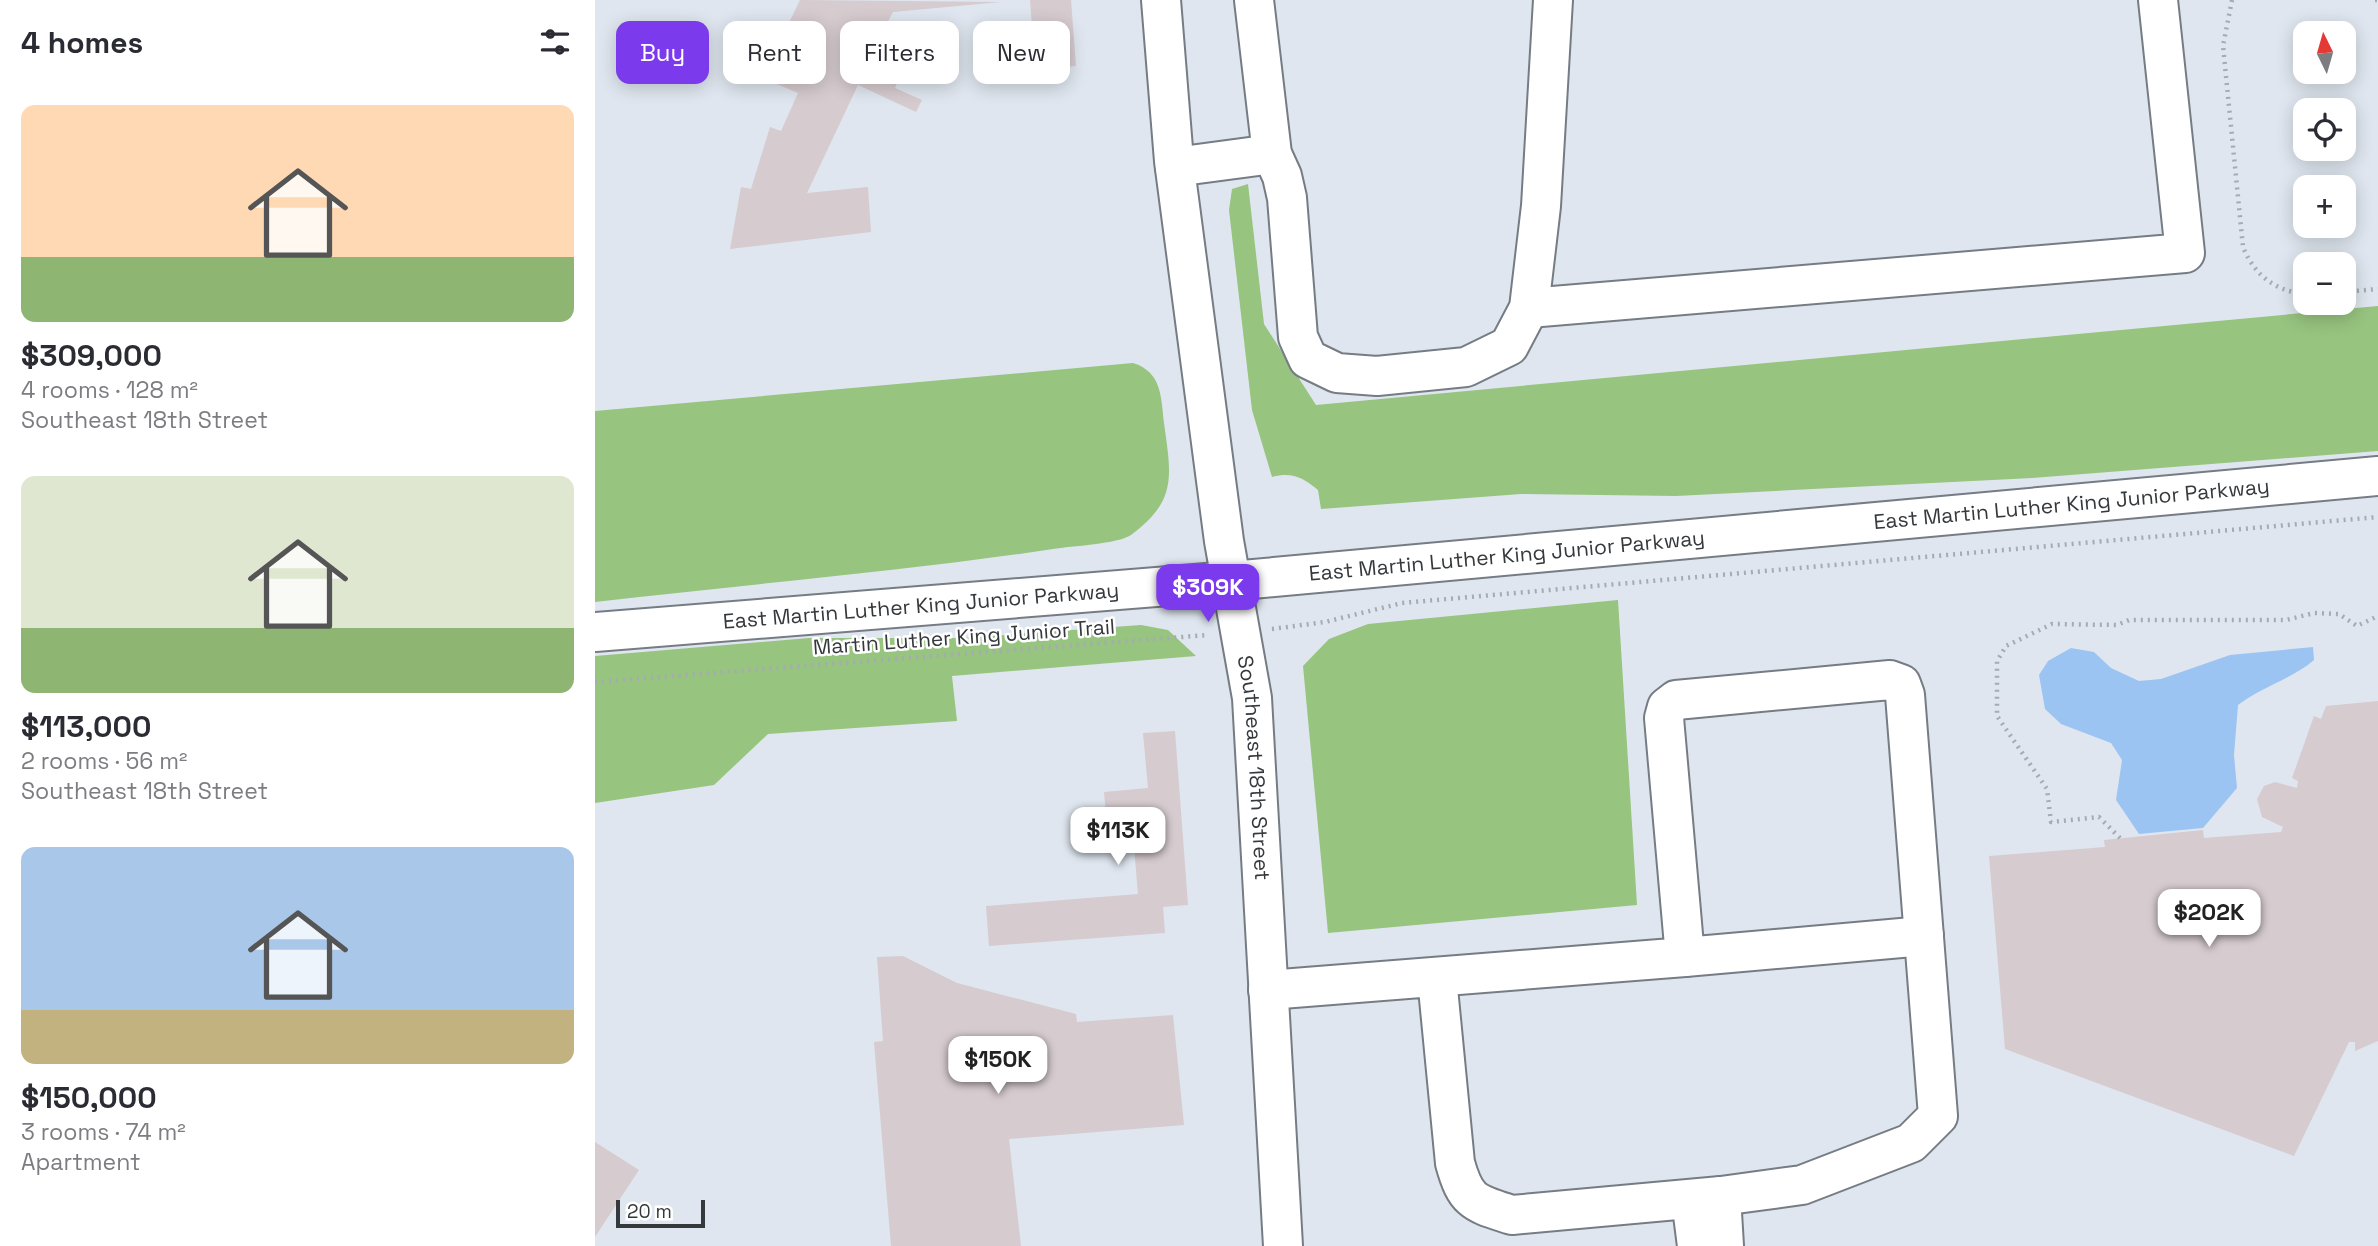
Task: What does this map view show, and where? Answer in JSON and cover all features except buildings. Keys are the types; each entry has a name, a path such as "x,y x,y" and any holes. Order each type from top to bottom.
{"main road":[{"name":"Southeast 18th Street","path":"1161,0 1175,167 1231,580 1252,698 1283,1246"},
{"path":"1254,0 1272,154 1282,176 1287,198 1298,337 1308,359 1337,373 1377,376 1467,368 1509,346 1529,308 1541,206 1553,0"},
{"path":"1529,308 2185,253 2158,0"},
{"path":"1175,167 1272,154"},
{"name":"East Martin Luther King Junior Parkway","path":"595,632 1231,580 2378,476"},
{"path":"1437,978 1455,1163 1463,1190 1481,1205 1512,1215 1706,1198 1802,1185 1911,1143 1938,1116 1905,695 1901,684 1890,680 1676,701 1667,707 1664,718 1685,957"},
{"path":"1268,990 1924,936"},
{"path":"1697,1246 1706,1198"},
{"path":"1706,1198 1724,1246"}],"path":[{"path":"2232,0 2223,46 2242,247 2251,266 2265,279 2283,290 2293,292"},
{"path":"2356,291 2378,289"},
{"name":"Martin Luther King Junior Trail","path":"595,682 1240,633 1325,622 1402,603 2378,517"},
{"path":"2120,838 2099,817 2051,822 2047,789 1997,716 1997,661 2005,646 2052,624 2117,625 2129,620 2286,620 2314,614 2339,614 2357,626 2378,616"}],"green space":[{"path":"1248,184 1264,324 1316,405 2293,314 2356,315 2356,308 2378,306 2378,451 2032,478 1676,496 1521,494 1321,509 1318,490 1307,482 1291,475 1272,477 1252,410 1229,210 1232,189"},
{"path":"1133,363 1150,373 1158,387 1169,472 1164,498 1157,510 1125,538 939,564 595,602 595,411"},
{"path":"1618,600 1637,905 1328,933 1303,666 1329,639 1368,624"},
{"path":"1141,625 1168,630 1196,656 952,676 957,721 768,734 714,785 595,803 595,656 809,638 962,638"}],"water":[{"path":"2313,647 2314,660 2238,705 2234,755 2237,788 2203,828 2139,834 2116,800 2122,760 2111,743 2061,724 2045,709 2039,675 2048,661 2071,648 2094,652 2111,668 2139,681 2161,679 2230,655"}]}
